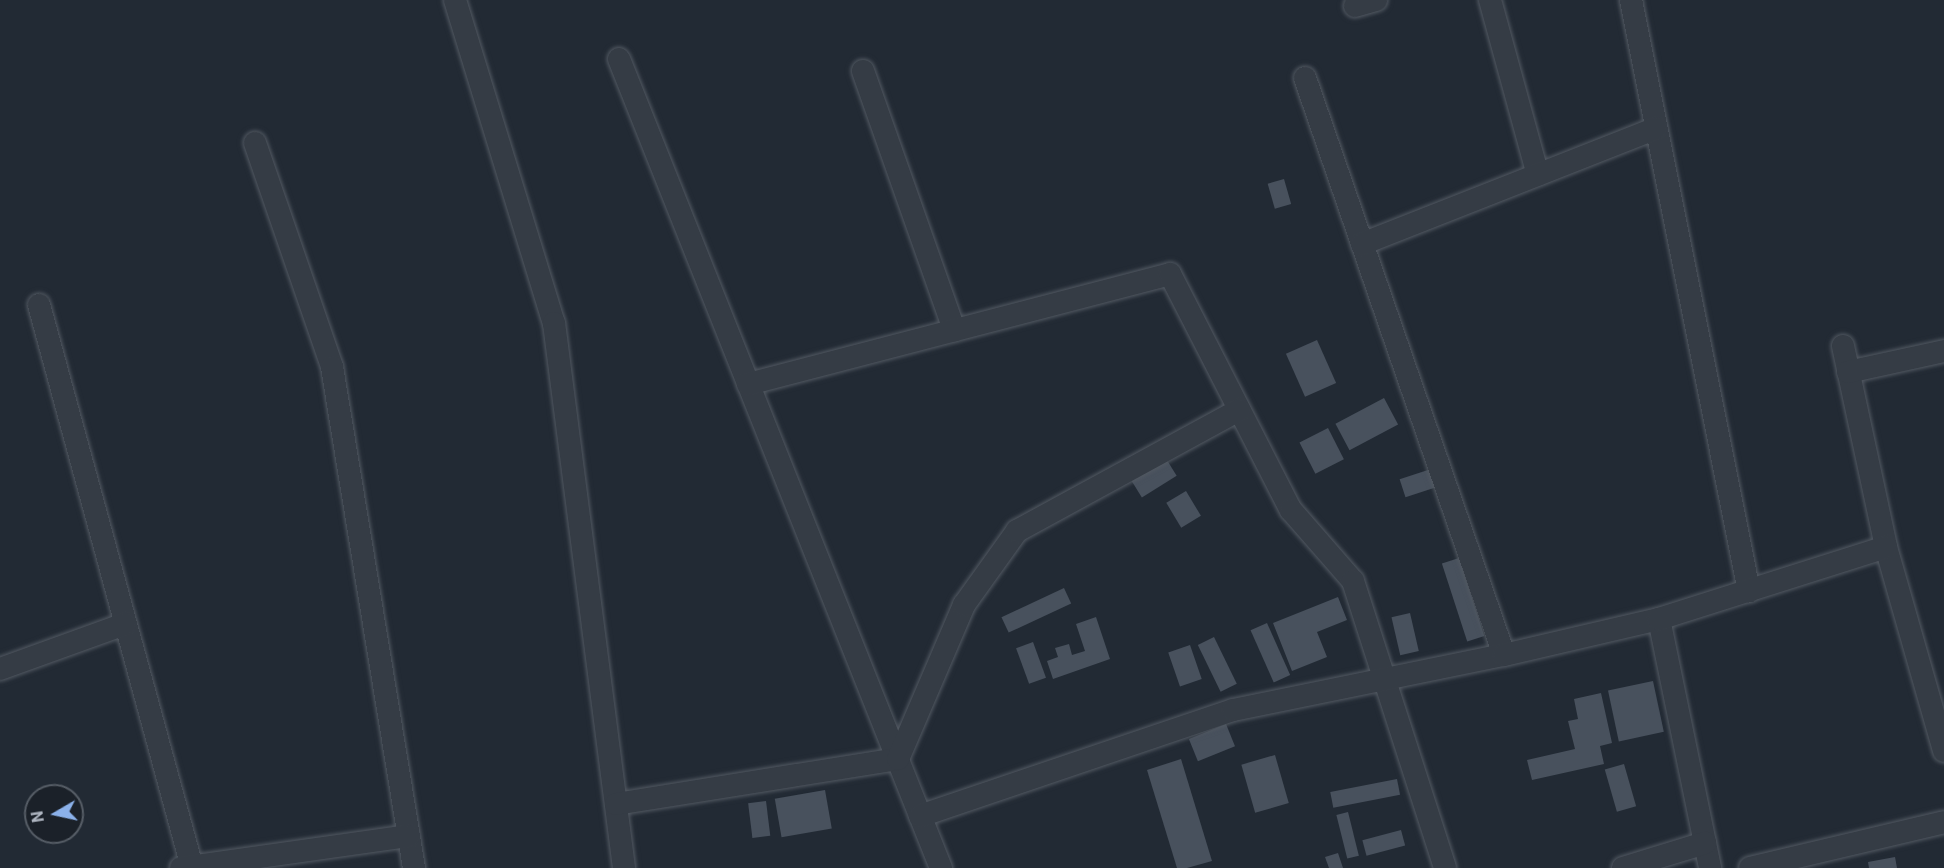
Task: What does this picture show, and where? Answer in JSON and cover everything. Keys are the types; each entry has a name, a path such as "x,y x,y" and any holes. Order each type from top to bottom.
{"street":[{"path":"455,0 554,323 624,868"},
{"path":"1490,0 1538,175"},
{"path":"1631,0 1749,591"},
{"path":"619,59 941,868"},
{"path":"863,71 954,330"},
{"path":"1305,78 1504,655"},
{"path":"1362,244 1656,128"},
{"path":"255,143 332,367 414,868"},
{"path":"748,384 1170,274 1291,510 1353,581 1445,868"},
{"path":"39,305 125,624 186,867 409,836"},
{"path":"1843,346 1886,547 1944,751"},
{"path":"1848,372 1944,351"},
{"path":"898,759 964,605 1017,531 1239,410"},
{"path":"920,816 1233,710 1504,655 1659,619 1886,547"},
{"path":"1659,619 1710,868"},
{"path":"0,669 125,624"},
{"path":"616,804 898,759"},
{"path":"1750,868 1944,822"},
{"path":"1623,868 1705,843"}],"building":[{"path":"1284,179 1291,204 1275,209 1268,184"},
{"path":"1317,340 1336,383 1305,397 1286,354"},
{"path":"1384,398 1398,424 1350,450 1335,424"},
{"path":"1328,428 1344,459 1315,474 1299,443"},
{"path":"1165,457 1177,476 1142,497 1130,479"},
{"path":"1431,469 1437,487 1405,497 1400,479"},
{"path":"1186,491 1201,516 1181,528 1166,503"},
{"path":"1459,558 1484,636 1467,642 1442,564"},
{"path":"1064,588 1071,603 1009,633 1001,617"},
{"path":"1338,597 1347,620 1317,632 1327,657 1292,671 1273,623"},
{"path":"1410,613 1419,651 1400,655 1391,617"},
{"path":"1096,617 1110,659 1053,679 1047,661 1058,657 1055,648 1069,644 1072,655 1085,651 1076,624"},
{"path":"1267,623 1290,675 1274,682 1251,630"},
{"path":"1214,637 1237,684 1221,692 1198,645"},
{"path":"1033,642 1046,678 1029,684 1016,648"},
{"path":"1190,645 1202,679 1180,687 1168,652"},
{"path":"1653,681 1664,732 1619,741 1608,691"},
{"path":"1601,693 1612,743 1600,746 1604,764 1532,780 1527,760 1575,749 1568,721 1578,719 1574,699"},
{"path":"1226,724 1235,746 1198,761 1189,739"},
{"path":"1275,755 1289,803 1255,813 1241,765"},
{"path":"1181,759 1212,861 1187,868 1177,868 1147,770"},
{"path":"1624,764 1636,806 1617,812 1605,770"},
{"path":"1397,779 1400,795 1333,808 1330,792"},
{"path":"825,790 832,828 782,837 775,799"},
{"path":"766,801 770,836 752,838 748,803"},
{"path":"1348,812 1359,856 1347,859 1336,815"},
{"path":"1401,830 1405,845 1367,856 1362,840"},
{"path":"1338,853 1343,868 1329,868 1325,857"},
{"path":"1895,857 1897,868 1869,868 1868,862"}]}
